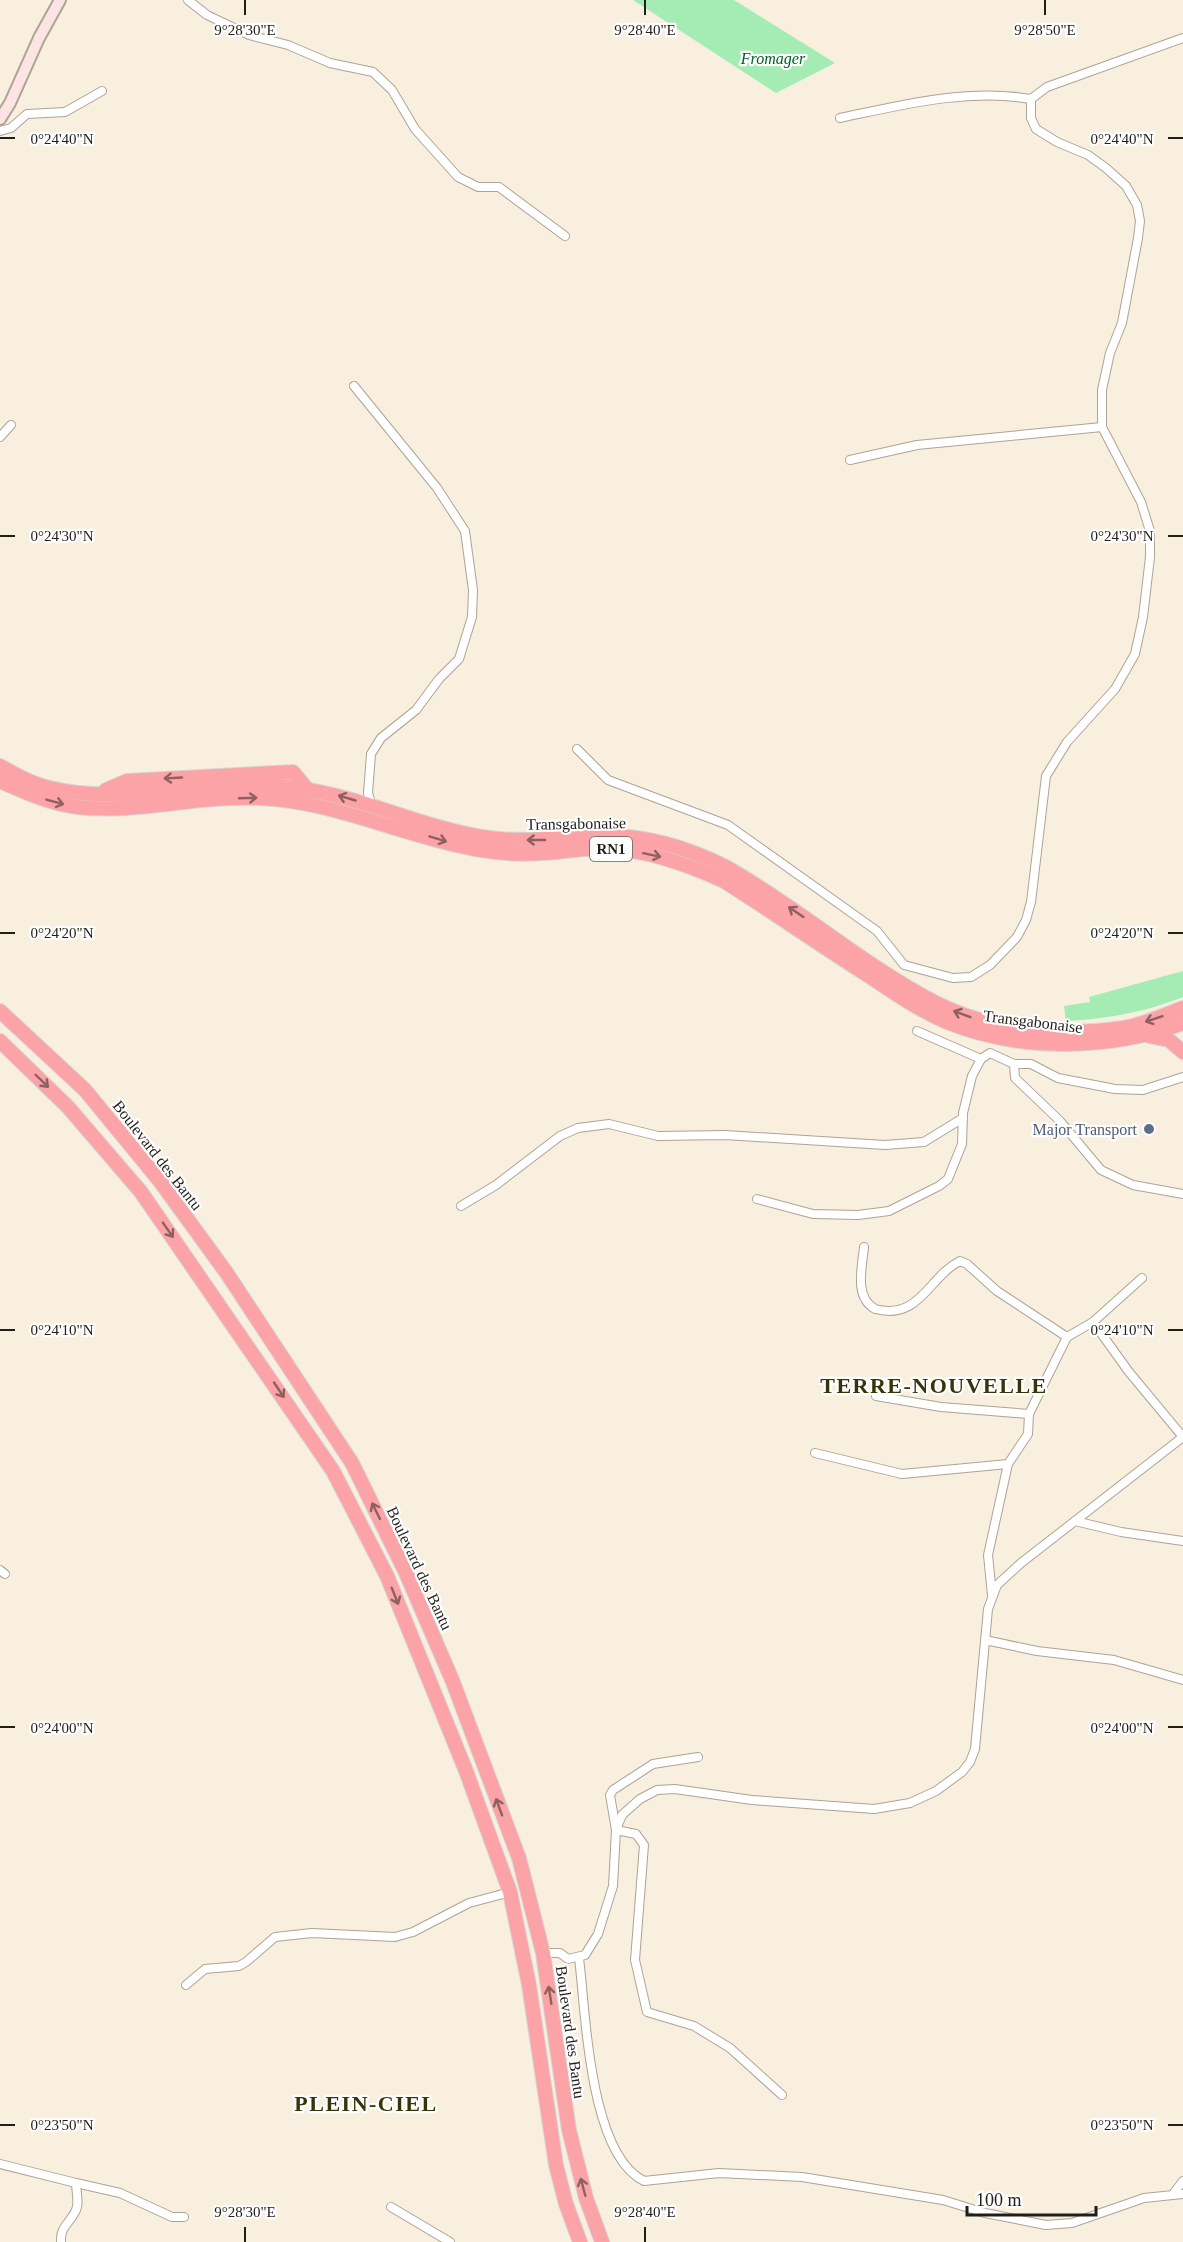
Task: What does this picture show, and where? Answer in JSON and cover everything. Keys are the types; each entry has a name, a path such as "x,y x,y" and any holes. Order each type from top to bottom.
{"highway":[{"name":"Transgabonaise","path":"0,766 48,788 101,793 250,786 307,789 454,831 481,836 529,840 629,837 702,855 747,878 894,977 935,1002 981,1021 1038,1030 1124,1028 1183,1008"},
{"name":"Transgabonaise","path":"0,781 24,792 76,807 117,808 255,798 286,799 321,805 456,844 489,851 543,853 608,848 651,855 696,868 724,881 900,997 950,1023 986,1035 1075,1045 1147,1036 1183,1023"},
{"name":"Boulevard des Bantu","path":"0,1011 85,1090 159,1180 226,1272 352,1463 406,1573 453,1682 519,1858 543,1953 569,2130 586,2198 602,2242"},
{"path":"1147,1036 1169,1041 1183,1052"},
{"name":"Boulevard des Bantu","path":"0,1041 68,1107 141,1191 333,1471 387,1576 466,1771 510,1892 527,1973 556,2165 566,2204 580,2242"}],"street":[{"path":"0,119 60,0"},
{"path":"188,0 207,15 249,35 288,45 330,63 373,72 392,90 415,129 458,177 478,187 499,187 565,236"},
{"path":"840,118 960,96 1012,95 1031,99 1047,87 1183,38"},
{"path":"0,131 11,128 27,114 65,112 102,91"},
{"path":"577,749 608,780 728,825 876,931 904,965 953,978 971,977 990,965 1017,937 1026,920 1030,902 1046,776 1056,756 1080,725 1115,689 1135,654 1145,602 1150,531 1135,488 1102,427 1102,390 1110,353 1122,323 1138,238 1140,221 1137,206 1126,186 1106,168 1088,155 1057,142 1036,129 1031,118 1031,99"},
{"path":"354,386 437,488 465,531 473,590 472,617 459,659 439,679 416,710 381,738 371,754 368,793 372,806"},
{"path":"0,437 11,425"},
{"path":"850,460 917,445 1102,427"},
{"path":"894,977 904,965"},
{"path":"917,1031 981,1059"},
{"path":"757,1199 813,1214 858,1215 889,1211 915,1200 948,1179 962,1144 963,1118 968,1089 981,1059 990,1053 1014,1064 1030,1064 1058,1078 1115,1089 1143,1090 1183,1077"},
{"path":"1014,1064 1015,1078 1060,1121 1101,1170 1134,1185 1183,1194"},
{"path":"461,1206 496,1185 561,1136 578,1128 609,1124 658,1136 725,1135 895,1145 924,1142 963,1118"},
{"path":"864,1247 861,1285 864,1298 876,1310 898,1311 915,1302 960,1261 967,1264 997,1291 1067,1337"},
{"path":"616,1830 622,1815 640,1799 657,1790 675,1789 719,1797 860,1810 910,1803 936,1791 962,1772 970,1762 975,1749 985,1640 992,1595 988,1555 1008,1464 1028,1434 1029,1414 1067,1337 1093,1322 1142,1278"},
{"path":"992,1595 1006,1576 1183,1437 1129,1372 1093,1322"},
{"path":"876,1396 941,1407 1029,1414"},
{"path":"815,1453 902,1474 1008,1464"},
{"path":"1075,1521 1121,1532 1183,1541"},
{"path":"985,1640 1037,1651 1114,1660 1183,1680"},
{"path":"543,1953 560,1953 568,1959 579,1958 593,1945 613,1886 616,1830 610,1795 613,1790 653,1764 698,1757"},
{"path":"616,1830 636,1834 644,1845 636,1960 647,2012 694,2026 730,2048 782,2095"},
{"path":"186,1985 206,1969 239,1966 271,1939 284,1934 395,1937 424,1928 469,1903 510,1892"},
{"path":"579,1958 598,2110 610,2141 625,2166 644,2181 718,2173 802,2177 944,2200 985,2213 1046,2225 1072,2223 1144,2198 1183,2193"},
{"path":"0,2164 120,2193 172,2217 184,2217"},
{"path":"1173,2194 1183,2181"},
{"path":"51,2242 61,2240 62,2229 75,2212 76,2183"},
{"path":"391,2207 450,2242"}],"green space":[{"name":"Fromager","path":"633,0 734,0 835,63 776,93"},
{"path":"1183,971 1183,997 1126,1014 1066,1021 1064,1006 1090,1002 1089,997"}],"place":[{"name":"Major Transport","path":"1149,1129"}],"district":[{"name":"TERRE-NOUVELLE","path":"934,1385"},
{"name":"PLEIN-CIEL","path":"366,2103"}]}
